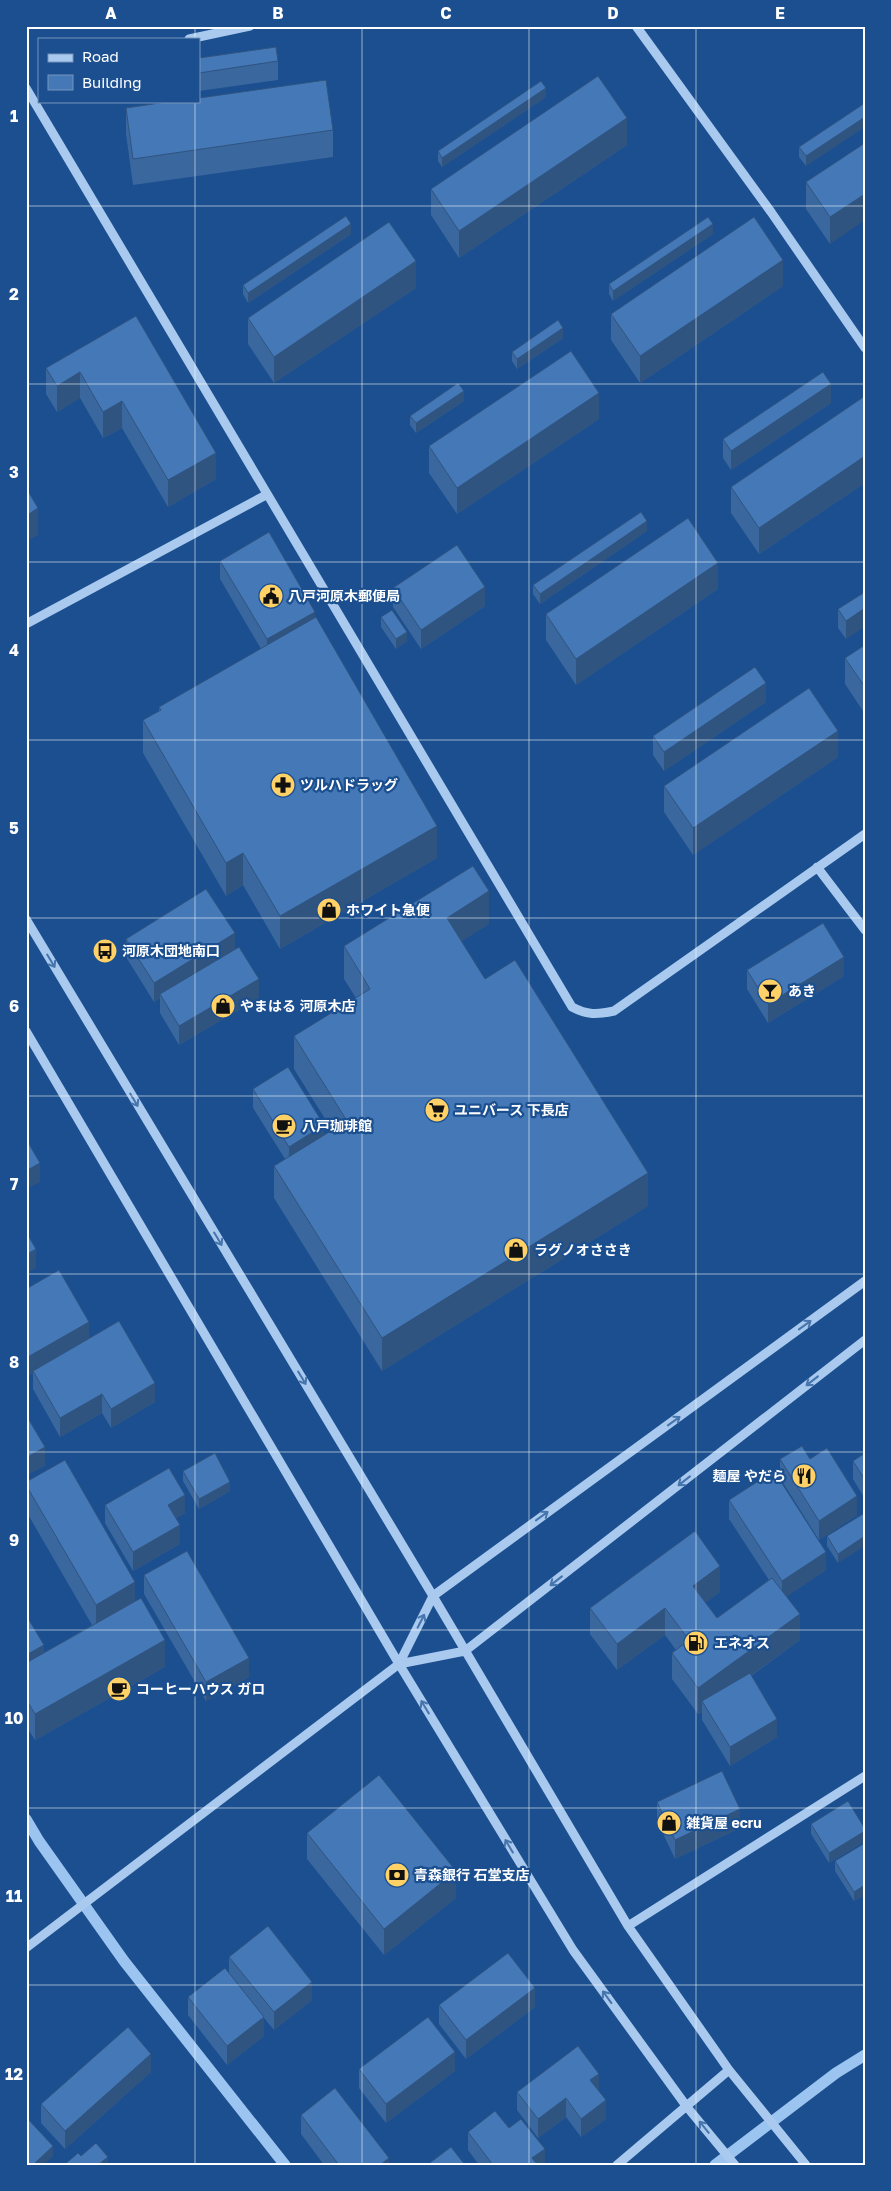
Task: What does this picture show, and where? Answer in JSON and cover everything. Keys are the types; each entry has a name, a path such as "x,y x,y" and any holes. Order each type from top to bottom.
{"street":[{"path":"194,38 250,26"},
{"path":"636,26 771,212 865,348"},
{"path":"26,88 36,100 266,495 572,1007 584,1014 600,1014 614,1011 865,834"},
{"path":"26,624 266,495"},
{"path":"817,867 865,930"},
{"path":"26,919 433,1596 628,1926 730,2070 806,2165"},
{"path":"26,1031 399,1664 573,1950 687,2107 735,2165"},
{"path":"399,1664 433,1596 865,1281"},
{"path":"26,1948 399,1664 465,1651 865,1340"},
{"path":"628,1926 865,1776"},
{"path":"617,2165 730,2070"}],"building":[{"path":"276,47 278,61 200,73 200,58"},
{"path":"598,76 627,118 459,231 431,189"},
{"path":"326,80 333,130 133,159 126,108 166,102 200,102 200,98"},
{"path":"541,81 546,88 442,158 438,151"},
{"path":"865,103 865,117 806,156 799,147"},
{"path":"865,143 865,194 830,217 806,182"},
{"path":"346,216 351,224 248,293 243,285"},
{"path":"708,217 713,224 613,291 609,284"},
{"path":"754,217 783,260 640,356 611,314"},
{"path":"389,222 416,261 274,357 248,318"},
{"path":"136,316 216,453 168,480 122,401 103,412 80,372 57,386 46,368"},
{"path":"558,320 563,328 517,359 512,352"},
{"path":"571,351 599,393 457,488 429,446"},
{"path":"823,372 831,384 731,451 723,439"},
{"path":"458,383 464,391 416,423 410,416"},
{"path":"865,396 865,456 759,528 731,487"},
{"path":"26,488 38,508 26,516"},
{"path":"641,512 647,521 540,594 533,585"},
{"path":"688,518 718,563 576,659 546,614"},
{"path":"269,532 315,612 267,639 220,561"},
{"path":"457,545 485,587 421,630 393,588"},
{"path":"865,592 865,608 846,621 838,609"},
{"path":"392,610 407,632 396,639 381,617"},
{"path":"316,617 437,826 280,916 243,853 226,863 143,720 161,710 159,707"},
{"path":"865,645 865,687 845,658"},
{"path":"755,667 766,683 664,752 653,736"},
{"path":"809,688 838,731 693,828 664,786"},
{"path":"473,866 489,891 447,918 485,979 515,960 648,1173 382,1338 274,1166 347,1121 294,1036 370,989 344,946"},
{"path":"206,889 235,933 154,983 126,939"},
{"path":"823,923 844,957 768,1004 747,970"},
{"path":"239,947 259,979 179,1026 160,994"},
{"path":"288,1067 324,1125 289,1147 253,1089"},
{"path":"26,1139 40,1163 26,1171"},
{"path":"26,1232 36,1249 26,1255"},
{"path":"59,1270 89,1322 26,1358 26,1289"},
{"path":"119,1321 155,1383 111,1409 102,1394 60,1418 33,1371"},
{"path":"26,1415 45,1447 26,1458"},
{"path":"802,1446 810,1459 827,1448 857,1496 819,1521 780,1459"},
{"path":"215,1453 230,1482 199,1499 183,1471"},
{"path":"865,1453 865,1480 853,1461"},
{"path":"65,1460 135,1582 96,1605 26,1485 26,1482"},
{"path":"169,1468 185,1495 168,1505 180,1525 133,1552 105,1505"},
{"path":"774,1471 826,1552 782,1581 729,1500"},
{"path":"863,1514 865,1516 865,1536 838,1554 827,1536"},
{"path":"695,1531 720,1566 693,1586 717,1618 772,1578 800,1614 698,1688 672,1653 689,1640 665,1608 617,1644 590,1608"},
{"path":"187,1551 249,1658 206,1682 144,1575"},
{"path":"141,1598 165,1640 35,1714 26,1699 26,1663"},
{"path":"26,1615 44,1645 26,1655"},
{"path":"750,1673 777,1719 730,1747 702,1701"},
{"path":"722,1771 740,1809 675,1840 657,1802"},
{"path":"379,1775 456,1871 384,1929 307,1833"},
{"path":"848,1801 865,1831 829,1853 811,1824"},
{"path":"865,1843 865,1885 854,1892 835,1861"},
{"path":"268,1926 312,1982 274,2012 229,1957"},
{"path":"508,1953 535,1988 466,2040 439,2005"},
{"path":"225,1968 264,2017 227,2046 188,1997"},
{"path":"428,2017 455,2052 386,2104 359,2069"},
{"path":"128,2027 151,2054 65,2131 41,2104"},
{"path":"578,2046 599,2074 590,2080 606,2100 581,2119 566,2098 538,2119 517,2092"},
{"path":"335,2088 389,2158 380,2165 339,2165 301,2115"},
{"path":"495,2111 509,2128 521,2119 545,2149 532,2158 536,2165 493,2165 468,2132"},
{"path":"26,2117 53,2146 33,2165 26,2165"},
{"path":"96,2143 108,2157 98,2165 64,2165 78,2153 81,2156"},
{"path":"451,2147 465,2165 427,2165"}],"waterway":[{"path":"26,1819 39,1841 124,1961 285,2165"},
{"path":"715,2165 836,2073 865,2055"}],"place":[{"name":"八戸河原木郵便局","path":"271,596"},
{"name":"ツルハドラッグ","path":"283,785"},
{"name":"ホワイト急便","path":"329,910"},
{"name":"河原木団地南口","path":"105,951"},
{"name":"あき","path":"770,991"},
{"name":"やまはる 河原木店","path":"223,1006"},
{"name":"ユニバース 下長店","path":"437,1110"},
{"name":"八戸珈琲館","path":"284,1126"},
{"name":"ラグノオささき","path":"516,1250"},
{"name":"麺屋 やだら","path":"804,1476"},
{"name":"エネオス","path":"696,1643"},
{"name":"コーヒーハウス ガロ","path":"119,1689"},
{"name":"雑貨屋 ecru","path":"669,1823"},
{"name":"青森銀行 石堂支店","path":"397,1875"}]}
